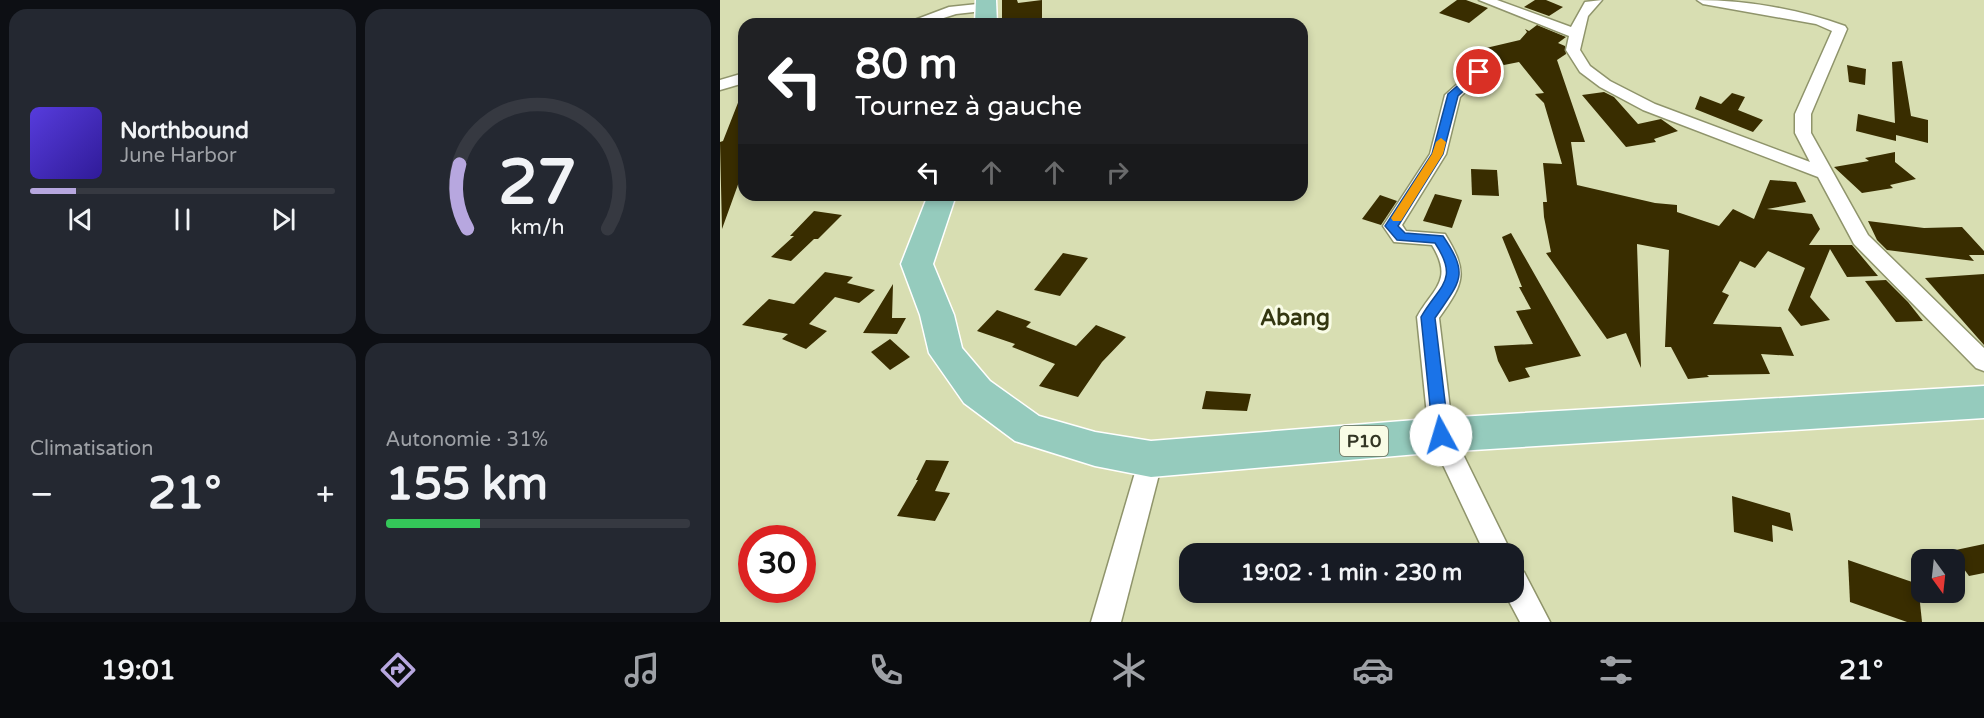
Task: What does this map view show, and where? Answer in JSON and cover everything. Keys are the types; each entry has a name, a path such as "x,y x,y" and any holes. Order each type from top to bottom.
{"main road":[{"name":"P10","path":"940,201 917,264 937,315 946,353 977,392 1028,429 1095,449 1151,459 1441,435 1984,402"}],"street":[{"path":"1485,0 1577,34"},
{"path":"1596,0 1588,5 1579,19 1573,50 1585,69 1605,84 1649,107 1824,173"},
{"path":"1703,0 1819,21 1840,29 1803,114 1803,132 1861,239 1984,362"},
{"path":"929,18 954,10 986,10"},
{"path":"1479,72 1453,94 1438,154 1392,226 1401,237 1438,239 1452,259 1453,282 1428,317 1441,435 1494,543"},
{"path":"720,86 738,80"},
{"path":"1106,622 1151,459"},
{"path":"1524,601 1535,622"}],"building":[{"path":"1002,0 1017,0 1018,3 1042,0 1042,18 1002,18"},
{"path":"1457,0 1466,0 1488,8 1469,23 1439,13"},
{"path":"1535,0 1546,0 1563,7 1549,16 1524,7"},
{"path":"1537,25 1566,37 1558,43 1565,46 1566,54 1557,60 1585,142 1571,142 1577,185 1655,203 1677,205 1677,212 1719,226 1733,209 1754,219 1770,180 1796,182 1806,202 1767,209 1812,214 1820,229 1809,245 1852,245 1878,276 1847,277 1830,249 1810,297 1830,320 1801,326 1788,310 1805,268 1768,251 1755,268 1740,261 1722,292 1729,295 1713,324 1781,327 1794,356 1761,354 1770,374 1707,375 1709,377 1688,379 1671,347 1665,347 1669,250 1637,244 1641,368 1626,333 1607,339 1546,253 1551,252 1544,217 1543,202 1547,202 1543,163 1562,164 1544,103 1535,94 1544,93 1519,62 1504,65 1486,48 1520,40 1527,32 1525,29 1529,31"},
{"path":"1902,61 1911,116 1928,120 1928,143 1896,135 1896,141 1856,131 1858,114 1895,123 1892,62"},
{"path":"1847,65 1866,69 1865,85 1849,82"},
{"path":"1604,92 1614,97 1638,124 1661,119 1678,131 1654,139 1656,142 1626,147 1582,95"},
{"path":"1732,93 1745,97 1738,110 1763,120 1753,132 1695,109 1700,96 1721,104"},
{"path":"738,103 738,185 722,229 720,142 723,141"},
{"path":"1895,152 1895,162 1916,179 1890,185 1893,188 1862,193 1834,167 1869,161 1865,158"},
{"path":"1471,169 1497,170 1499,196 1472,195"},
{"path":"1435,194 1462,200 1452,228 1423,221"},
{"path":"1380,195 1397,201 1381,225 1362,219"},
{"path":"814,211 842,215 791,261 771,257 794,236 790,236"},
{"path":"1868,221 1924,228 1962,227 1984,251 1984,255 1969,255 1974,261 1887,250 1877,240"},
{"path":"1511,233 1581,356 1525,368 1530,377 1509,382 1498,361 1494,346 1533,344 1516,311 1531,309 1519,287 1522,287 1502,237"},
{"path":"1063,253 1088,258 1060,296 1034,290"},
{"path":"825,272 853,277 847,283 875,290 859,303 835,297 809,324 827,331 806,349 782,339 788,334 742,325 769,299 794,304"},
{"path":"1984,274 1984,345 1925,278"},
{"path":"1886,280 1923,321 1896,322 1865,281"},
{"path":"893,284 892,318 906,318 897,334 863,333"},
{"path":"997,310 1031,322 1026,327 1076,346 1096,325 1126,337 1102,362 1078,397 1039,386 1055,364 1012,347 1015,344 977,331"},
{"path":"890,339 910,357 890,370 871,352"},
{"path":"1206,391 1251,394 1247,411 1202,409"},
{"path":"926,460 949,461 935,491 950,493 935,521 897,516 918,480 916,480"},
{"path":"1732,496 1790,513 1793,531 1772,525 1773,542 1734,532"},
{"path":"1984,544 1984,573 1969,576 1965,570 1965,549 1960,549"},
{"path":"1848,560 1911,582 1911,603 1920,603 1922,622 1907,622 1850,602"}],"slow traffic":[{"path":"1397,218 1438,154 1441,142"}],"district":[{"name":"Abang","path":"1295,317"}],"route":[{"path":"1441,435 1428,317 1453,282 1452,259 1438,239 1401,237 1392,226 1438,154 1453,94 1479,72"}]}
